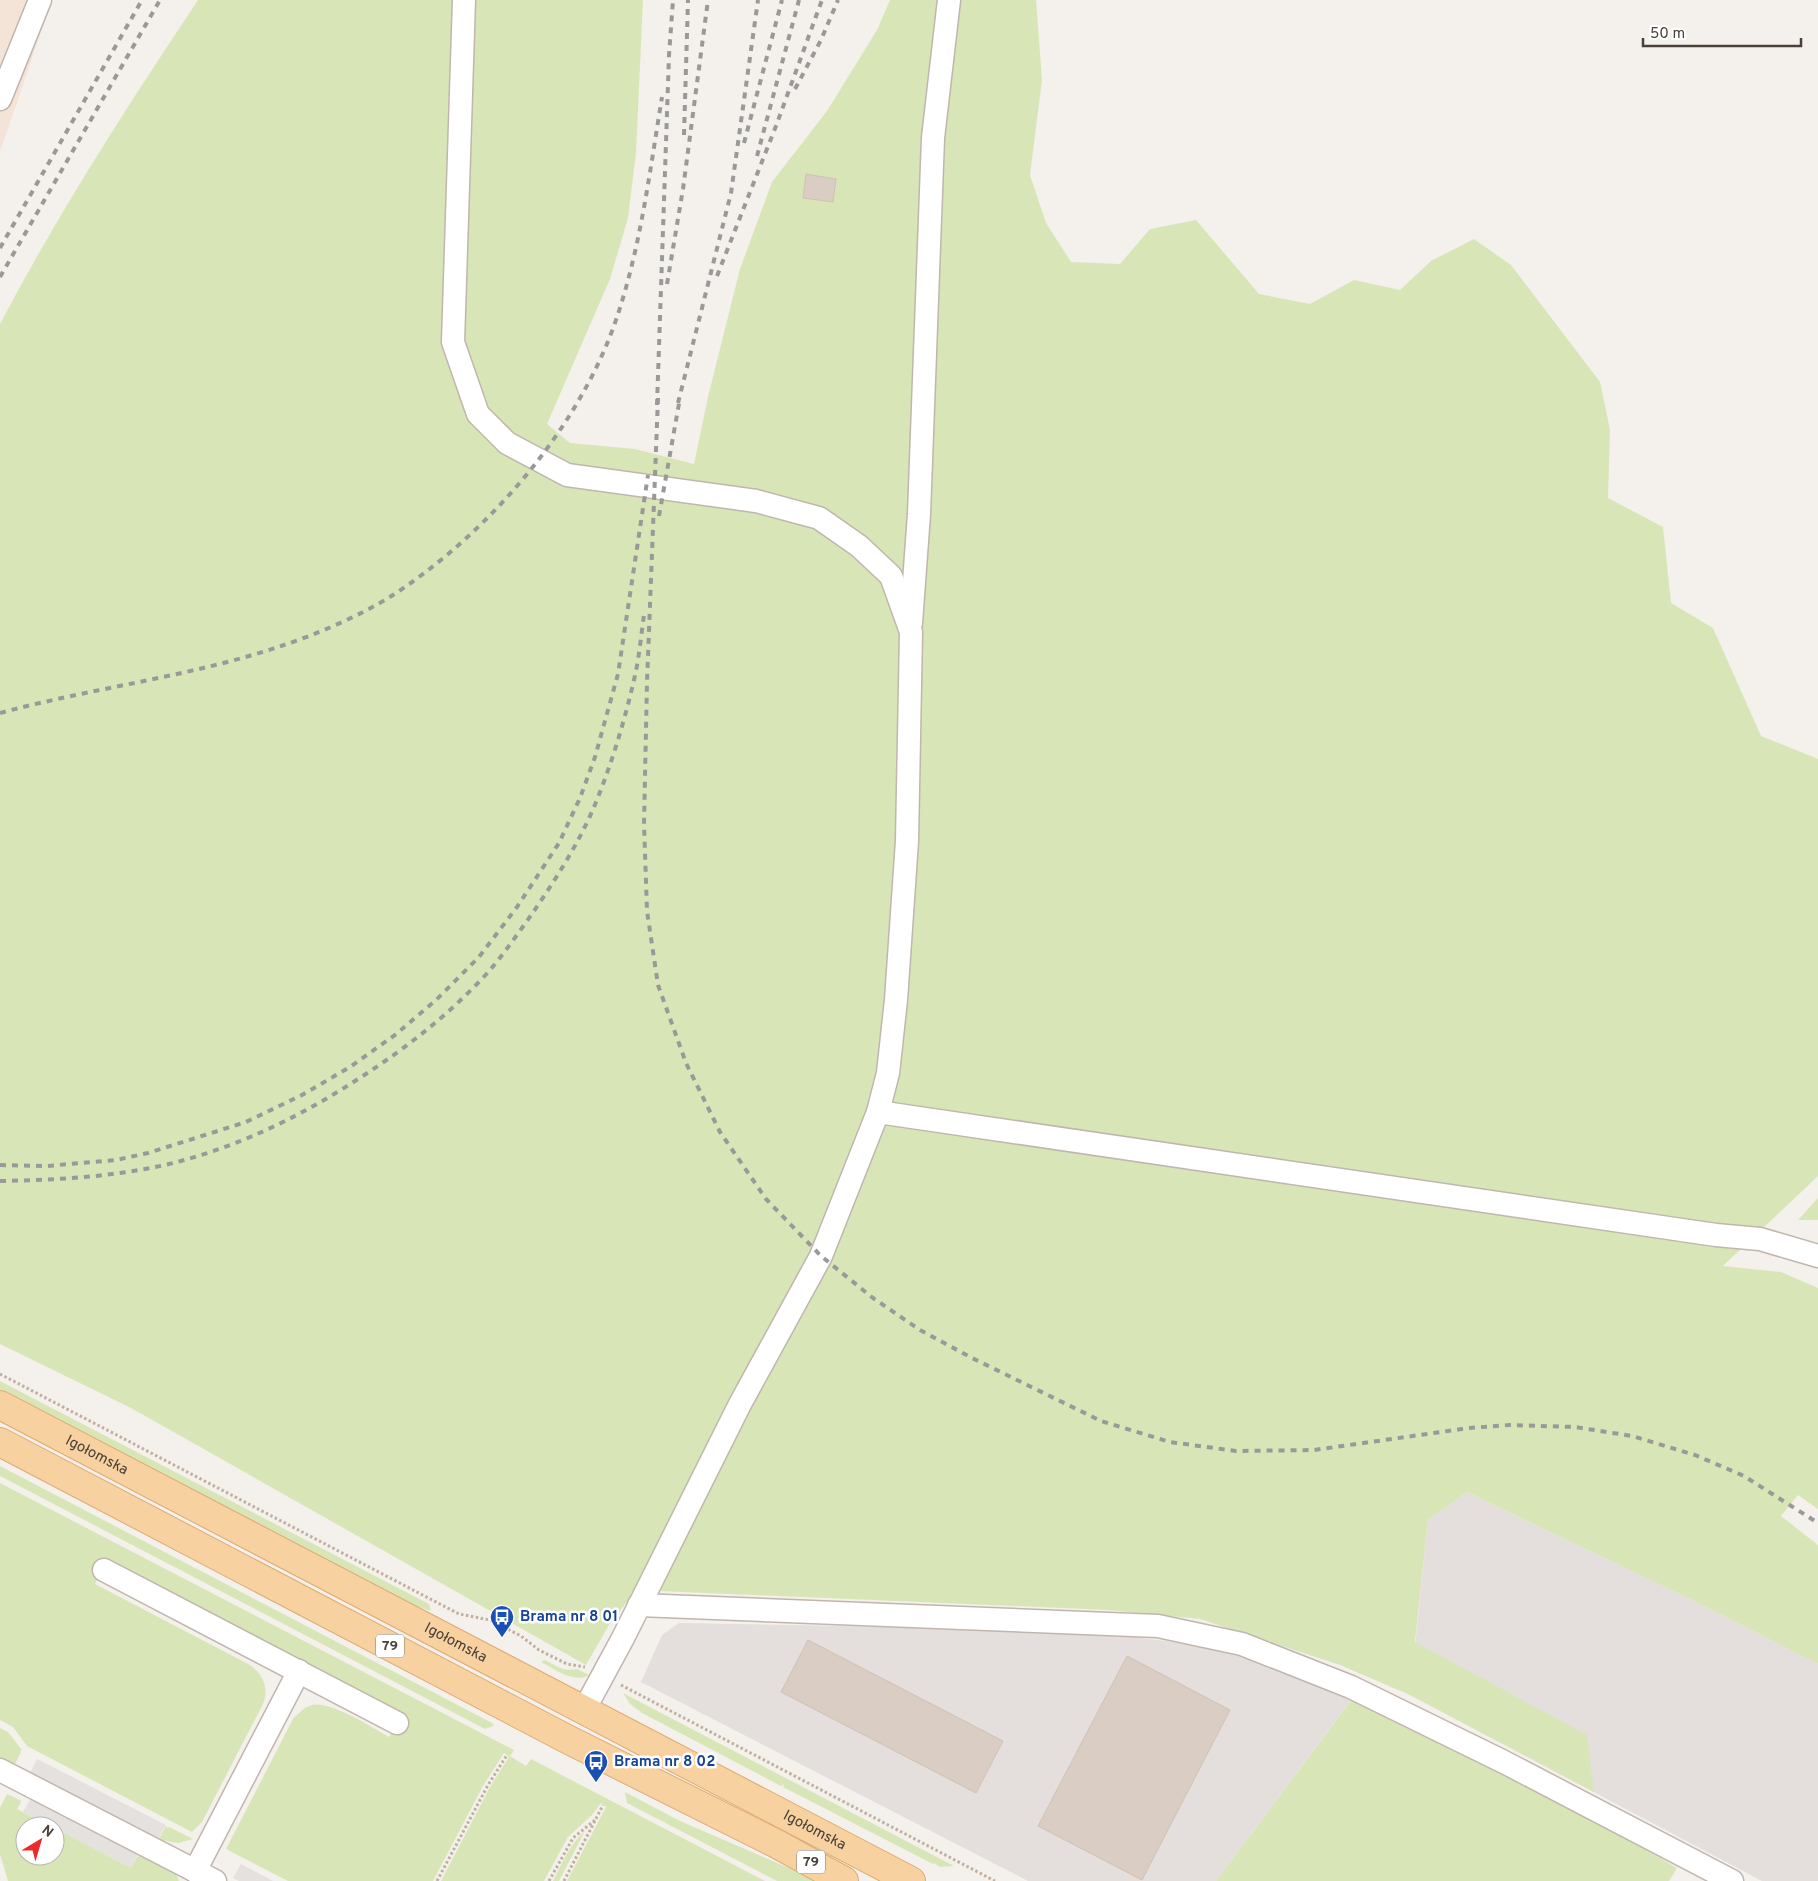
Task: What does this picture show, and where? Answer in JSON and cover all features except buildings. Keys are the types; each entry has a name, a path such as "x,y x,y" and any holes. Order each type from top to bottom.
{"main road":[{"name":"Igołomska","path":"0,1405 911,1881"},
{"name":"Igołomska","path":"1,1443 567,1739 778,1844 844,1881"}],"lane":[{"path":"0,99 40,0"},
{"path":"464,0 453,342 478,414 507,443 567,475 756,501 819,518 859,546 891,576 911,632"},
{"path":"584,1710 740,1404 821,1256 878,1112 888,1073 896,1000 907,841 911,632 919,514 933,138 949,0"},
{"path":"878,1112 1706,1234 1760,1239 1818,1256"},
{"path":"104,1570 397,1722"},
{"path":"639,1605 1158,1626 1242,1644 1351,1687 1504,1762 1732,1881"},
{"path":"0,1770 205,1876 299,1671"}],"path":[{"path":"0,1374 459,1614 490,1620 521,1636 539,1650 568,1664 588,1668"},
{"path":"618,1683 995,1881"},
{"path":"437,1881 488,1785 507,1755"},
{"path":"564,1881 603,1805"},
{"path":"549,1881 573,1838 596,1819"}],"shaded area":[{"path":"0,0 52,0 0,152"},
{"path":"1467,1492 1692,1600 1818,1664 1818,1881 1762,1881 1410,1695 1428,1520"},
{"path":"679,1623 948,1628 1115,1635 1166,1641 1222,1651 1288,1672 1352,1699 1216,1881 1028,1881 641,1682 662,1635"},
{"path":"37,1759 166,1825 158,1839 30,1773"},
{"path":"31,1798 138,1854 131,1868 65,1833 65,1816 31,1816 23,1812"},
{"path":"241,1864 273,1881 239,1881 233,1878"}],"green space":[{"path":"198,0 643,0 636,153 628,218 610,279 547,424 570,443 635,449 694,464 708,397 740,269 772,182 827,111 877,30 890,0 1036,0 1042,80 1030,175 1046,223 1071,262 1120,264 1150,229 1196,220 1259,294 1310,304 1354,280 1400,290 1431,261 1474,239 1511,265 1600,382 1610,430 1608,498 1663,527 1671,603 1713,628 1761,736 1818,759 1818,1176 1723,1266 1781,1272 1818,1288 1818,1509 1798,1495 1781,1516 1818,1545 1818,1664 1692,1600 1467,1492 1428,1520 1415,1642 1587,1735 1594,1792 1410,1695 1340,1665 1200,1619 1108,1610 636,1590 609,1625 586,1665 131,1408 0,1344 0,324 46,241 95,159"},
{"path":"1818,1198 1818,1220 1798,1220"},
{"path":"0,1381 429,1604 431,1611 409,1604 0,1390"},
{"path":"0,1466 494,1724 493,1726 485,1729 0,1476"},
{"path":"0,1483 514,1750 510,1756 526,1766 531,1759 765,1881 567,1881 606,1807 601,1803 592,1815 568,1837 544,1881 441,1881 490,1787 509,1757 504,1753 481,1787 433,1881 288,1881 226,1849 293,1719 306,1707 320,1705 351,1716 389,1737 392,1731 98,1578 95,1584 250,1665 259,1673 264,1683 265,1698 263,1704 202,1822 192,1832 27,1746 13,1727 0,1720"},
{"path":"545,1660 560,1668 568,1670 577,1669 589,1675 577,1678 570,1677 541,1662"},
{"path":"623,1693 954,1866 940,1867 933,1864 783,1787 784,1784 781,1786 642,1713 630,1704"},
{"path":"1356,1694 1609,1828 1677,1868 1669,1881 1216,1881"},
{"path":"0,1728 8,1732 22,1750 15,1764 0,1757"},
{"path":"625,1792 680,1821 791,1869 814,1881 777,1881 627,1803"},
{"path":"7,1794 20,1800 21,1802 17,1809 31,1816 15,1816 15,1866 65,1866 65,1833 131,1868 137,1857 141,1855 176,1874 179,1881 8,1881 0,1854 0,1808"},
{"path":"166,1826 193,1839 178,1843 161,1840 160,1837"},
{"path":"585,1831 559,1881 553,1881 571,1848"}],"railway":[{"path":"0,248 142,0"},
{"path":"0,277 160,0"},
{"path":"657,405 669,55 673,0"},
{"path":"684,135 688,0"},
{"path":"667,284 683,189 708,0"},
{"path":"678,403 731,193 758,0"},
{"path":"744,143 782,0"},
{"path":"757,156 799,0"},
{"path":"717,276 776,126 822,0"},
{"path":"795,89 821,40 838,0"},
{"path":"0,713 210,666 307,637 352,618 393,595 464,540 497,508 557,435 581,396 602,355 618,314 633,261 662,97"},
{"path":"658,398 647,682 644,824 647,911 658,985 686,1063 720,1132 766,1199 821,1256 873,1298 920,1330 972,1358 1101,1421 1170,1442 1236,1451 1314,1450 1469,1428 1510,1425 1575,1427 1632,1436 1695,1455 1744,1476 1818,1523"},
{"path":"659,516 680,398"},
{"path":"0,1165 47,1166 116,1160 148,1153 246,1122 302,1095 350,1067 395,1035 436,1000 479,957 517,907 559,843 580,798 595,757 618,674 648,475"},
{"path":"0,1181 83,1177 145,1169 190,1158 239,1141 287,1120 333,1095 403,1048 449,1011 484,977 509,946 555,880 587,822 606,776 626,712 637,664 644,615"}],"place":[{"name":"Brama nr 8 01","path":"502,1638"},
{"name":"Brama nr 8 02","path":"596,1783"}]}
